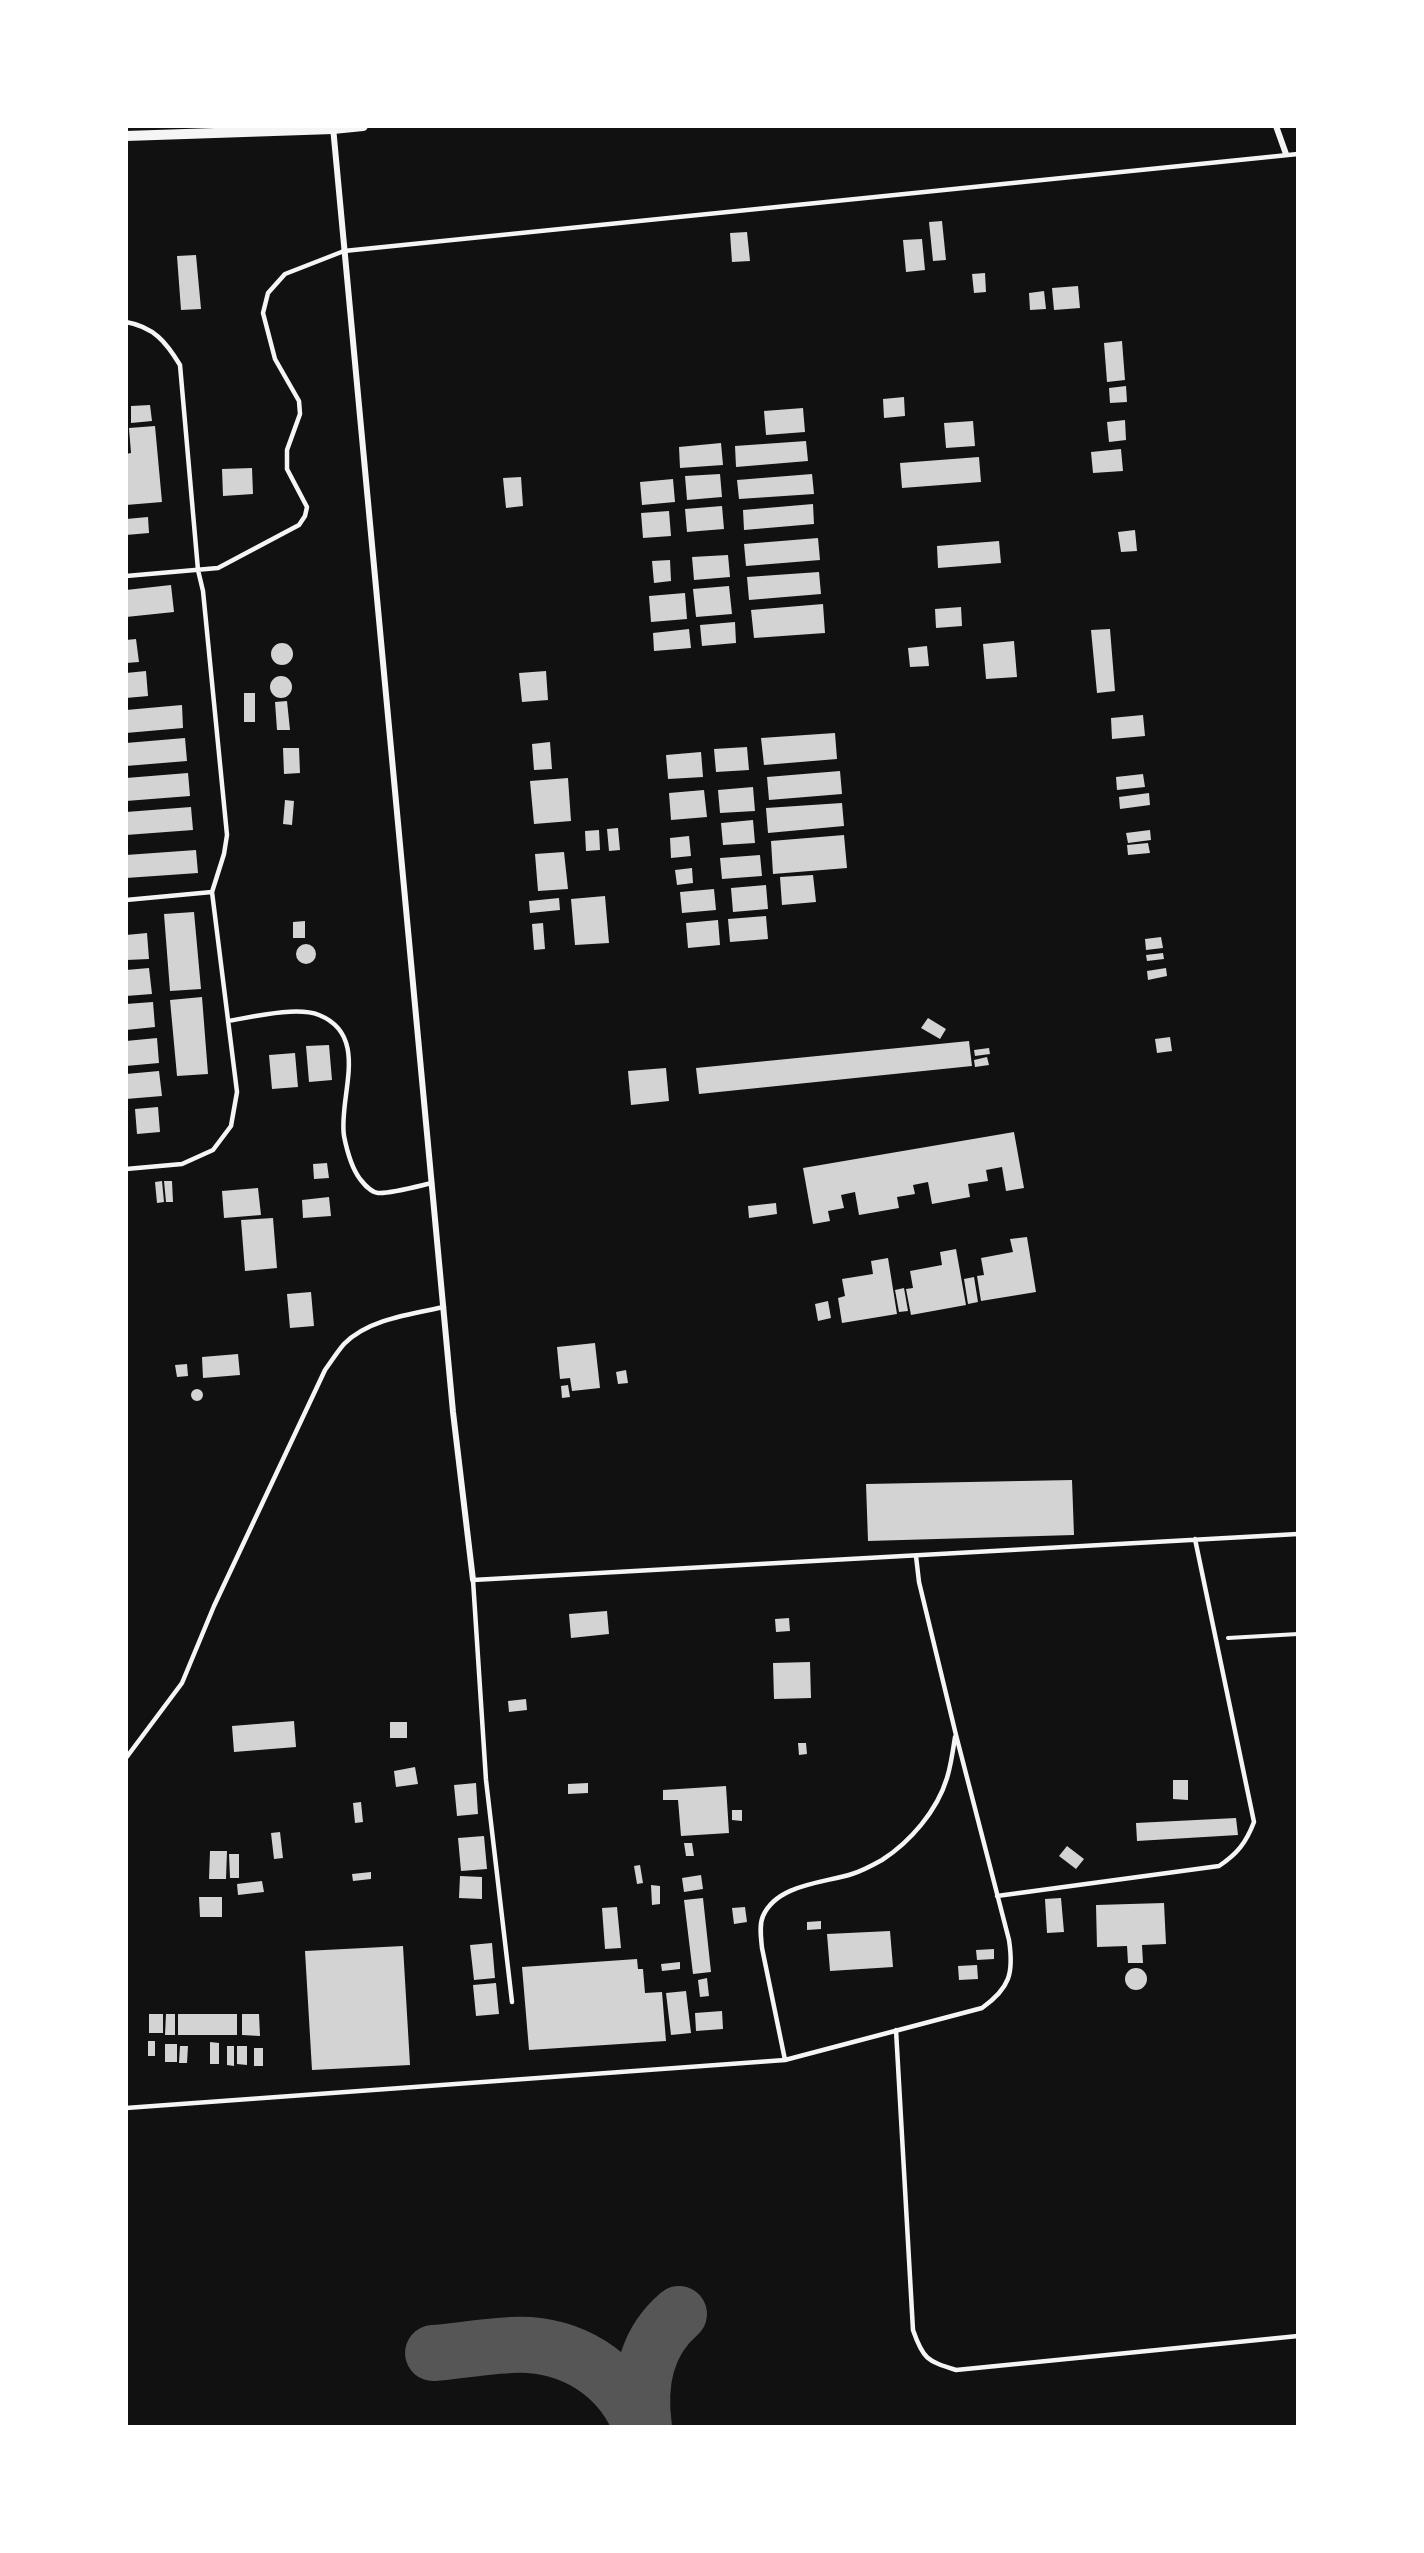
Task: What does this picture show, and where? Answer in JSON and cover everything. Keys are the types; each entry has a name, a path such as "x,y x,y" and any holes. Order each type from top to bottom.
{"street":[{"path":"126,136 363,126"},
{"path":"1276,126 1286,154"},
{"path":"333,128 453,1412 473,1580"}],"lane":[{"path":"126,576 218,568 299,525 305,516 307,507 287,469 286,450 300,414 299,400 275,359 263,313 268,293 285,274 344,251 1298,154"},
{"path":"126,322 142,325 157,333 180,365 198,570 203,591 227,835 224,854 212,892 237,1092 231,1126 213,1150 182,1164 126,1169"},
{"path":"126,900 212,892"},
{"path":"228,1021 301,1011 319,1015 335,1026 345,1038 349,1057 344,1134 351,1163 358,1176 367,1187 377,1193 432,1183"},
{"path":"126,1758 182,1683 214,1606 325,1370 345,1343 366,1329 398,1317 444,1307"},
{"path":"512,2002 486,1780 473,1580 1298,1534"},
{"path":"997,1896 1219,1866 1235,1855 1246,1841 1254,1822 1195,1539"},
{"path":"126,2108 784,2060 982,2008 999,1996 1009,1976 1012,1963 1009,1940 956,1735 919,1582 916,1556"},
{"path":"784,2060 762,1948 763,1916 775,1900 796,1888 855,1873 882,1859 912,1836 931,1811 947,1779 956,1735"},
{"path":"896,2031 913,2330 920,2351 929,2362 956,2370 1298,2336"}],"path":[{"path":"1216,1639 1298,1634"}],"building":[{"path":"942,221 946,260 933,261 929,222"},
{"path":"747,232 750,261 732,262 730,233"},
{"path":"922,239 925,270 906,272 903,240"},
{"path":"196,255 201,309 181,310 177,256"},
{"path":"985,273 986,292 974,293 972,274"},
{"path":"1078,286 1080,308 1054,310 1052,288"},
{"path":"1044,291 1046,309 1030,310 1029,293"},
{"path":"1122,341 1125,380 1107,382 1104,343"},
{"path":"1126,386 1127,402 1110,403 1109,388"},
{"path":"904,397 905,416 884,418 883,399"},
{"path":"150,405 152,421 131,423 131,406"},
{"path":"803,408 805,432 766,435 764,411"},
{"path":"1125,420 1126,440 1109,442 1107,422"},
{"path":"973,421 975,446 946,448 944,423"},
{"path":"155,426 162,502 126,505 126,454 131,453 129,428"},
{"path":"806,441 808,461 736,467 735,446"},
{"path":"721,443 723,465 680,468 679,447"},
{"path":"1121,449 1123,471 1093,473 1091,452"},
{"path":"979,457 981,482 902,488 900,463"},
{"path":"252,468 253,494 223,496 222,469"},
{"path":"720,474 722,497 687,500 685,476"},
{"path":"812,474 814,494 739,499 737,480"},
{"path":"521,477 523,506 506,508 503,478"},
{"path":"673,479 675,502 642,505 640,482"},
{"path":"813,504 814,524 744,530 743,510"},
{"path":"722,506 724,529 687,532 685,509"},
{"path":"669,511 671,536 643,538 641,513"},
{"path":"148,517 149,533 126,535 126,519"},
{"path":"1135,530 1137,551 1121,552 1118,532"},
{"path":"818,538 820,560 746,566 744,544"},
{"path":"999,541 1001,563 938,568 937,546"},
{"path":"728,555 730,577 694,580 692,557"},
{"path":"670,560 671,581 654,583 652,561"},
{"path":"819,572 821,594 749,600 747,577"},
{"path":"171,585 174,612 126,617 126,590"},
{"path":"729,586 732,614 696,617 693,589"},
{"path":"685,593 687,619 651,622 649,596"},
{"path":"823,604 825,633 754,638 751,610"},
{"path":"961,607 962,626 936,628 935,609"},
{"path":"735,622 736,643 702,646 700,625"},
{"path":"689,629 691,648 654,651 653,633"},
{"path":"1110,629 1115,691 1097,693 1091,630"},
{"path":"136,639 139,662 126,663 126,640"},
{"path":"1014,641 1017,677 986,679 983,644"},
{"path":"278,643 286,643 293,650 293,658 286,665 278,665 271,658 271,650"},
{"path":"927,646 929,666 910,667 908,648"},
{"path":"146,671 148,696 126,698 126,673"},
{"path":"546,671 548,700 522,702 519,673"},
{"path":"281,676 289,679 292,687 289,695 281,698 273,695 270,687 273,679"},
{"path":"244,693 255,693 255,722 244,722"},
{"path":"287,701 290,730 277,730 275,702"},
{"path":"182,705 183,728 126,733 126,710"},
{"path":"1143,715 1145,736 1112,739 1111,718"},
{"path":"835,733 837,759 764,765 761,738"},
{"path":"185,738 187,761 126,766 126,743"},
{"path":"550,742 552,769 534,770 532,744"},
{"path":"747,747 749,770 716,772 714,749"},
{"path":"283,748 299,748 300,773 284,774"},
{"path":"701,752 703,777 668,779 666,755"},
{"path":"840,771 842,794 769,800 767,777"},
{"path":"188,773 190,796 126,801 126,778"},
{"path":"1143,774 1145,787 1117,790 1116,777"},
{"path":"568,778 571,821 534,824 530,781"},
{"path":"753,787 755,811 720,813 718,790"},
{"path":"704,790 707,817 671,820 669,793"},
{"path":"1149,793 1150,805 1120,809 1119,797"},
{"path":"285,800 294,801 292,825 283,824"},
{"path":"842,803 844,826 768,833 766,808"},
{"path":"191,807 193,830 126,835 126,812"},
{"path":"753,820 755,843 723,845 721,823"},
{"path":"618,828 620,850 609,851 607,829"},
{"path":"599,830 600,850 586,851 585,831"},
{"path":"1150,830 1151,840 1128,843 1126,833"},
{"path":"844,835 847,868 773,874 771,841"},
{"path":"689,836 691,856 671,858 670,838"},
{"path":"1148,843 1150,853 1128,855 1127,845"},
{"path":"196,850 198,873 126,878 126,855"},
{"path":"564,852 568,889 538,891 535,854"},
{"path":"760,855 762,876 722,879 720,858"},
{"path":"692,868 693,883 677,885 675,870"},
{"path":"813,875 816,902 782,905 780,877"},
{"path":"766,885 768,909 733,912 731,888"},
{"path":"714,889 716,910 682,913 680,892"},
{"path":"605,896 609,943 575,945 571,899"},
{"path":"559,898 560,910 530,913 529,901"},
{"path":"194,912 201,989 170,991 164,914"},
{"path":"766,916 768,939 730,942 728,919"},
{"path":"718,920 720,945 688,948 686,923"},
{"path":"305,921 305,938 293,938 293,922"},
{"path":"543,923 545,949 534,950 532,924"},
{"path":"147,933 149,959 126,960 126,935"},
{"path":"1161,937 1163,948 1146,950 1145,939"},
{"path":"302,944 310,944 316,950 316,958 310,964 302,964 296,958 296,950"},
{"path":"1163,953 1164,959 1147,961 1146,955"},
{"path":"149,968 152,994 126,996 126,970"},
{"path":"1166,968 1167,976 1148,980 1147,971"},
{"path":"202,997 208,1074 177,1076 170,1000"},
{"path":"153,1002 155,1027 126,1030 126,1004"},
{"path":"928,1018 946,1029 940,1039 921,1028"},
{"path":"1170,1037 1172,1051 1157,1053 1155,1039"},
{"path":"157,1038 159,1063 126,1066 126,1041"},
{"path":"969,1041 972,1066 699,1094 696,1068"},
{"path":"329,1045 332,1080 309,1082 306,1046"},
{"path":"989,1048 990,1054 975,1056 974,1050"},
{"path":"295,1053 298,1087 272,1089 269,1055"},
{"path":"987,1057 989,1065 975,1067 974,1060"},
{"path":"666,1068 669,1101 631,1105 628,1071"},
{"path":"159,1071 162,1096 126,1099 126,1074"},
{"path":"158,1107 160,1132 137,1134 135,1109"},
{"path":"1014,1132 1024,1188 1006,1191 1002,1167 986,1170 988,1181 968,1184 970,1197 932,1204 928,1182 913,1185 915,1194 897,1197 899,1208 859,1215 855,1192 841,1195 844,1208 828,1211 830,1221 813,1224 803,1168"},
{"path":"327,1163 329,1178 314,1179 313,1164"},
{"path":"162,1181 164,1202 157,1203 155,1182"},
{"path":"164,1181 172,1181 173,1202 166,1202"},
{"path":"258,1188 261,1215 224,1218 222,1191"},
{"path":"329,1197 331,1216 303,1218 302,1200"},
{"path":"776,1203 777,1214 749,1218 748,1206"},
{"path":"273,1218 277,1268 245,1271 241,1220"},
{"path":"1027,1237 1036,1292 981,1301 977,1276 984,1275 981,1258 1013,1252 1010,1239"},
{"path":"956,1249 966,1305 911,1315 906,1289 913,1288 910,1271 942,1265 940,1252"},
{"path":"888,1258 897,1314 842,1323 838,1298 845,1296 842,1279 873,1274 871,1261"},
{"path":"974,1277 978,1302 968,1304 964,1279"},
{"path":"904,1288 908,1311 899,1312 895,1290"},
{"path":"311,1292 314,1326 290,1328 287,1294"},
{"path":"828,1301 831,1318 818,1321 815,1304"},
{"path":"595,1343 600,1388 572,1391 570,1378 560,1379 557,1347"},
{"path":"238,1354 240,1375 203,1378 202,1357"},
{"path":"187,1364 188,1376 177,1377 175,1365"},
{"path":"626,1370 628,1383 618,1384 616,1372"},
{"path":"568,1385 570,1397 562,1398 561,1386"},
{"path":"199,1389 203,1395 199,1401 195,1401 191,1393"},
{"path":"1072,1480 1074,1535 868,1541 866,1484"},
{"path":"607,1611 609,1634 571,1638 569,1614"},
{"path":"789,1618 790,1631 776,1632 775,1619"},
{"path":"810,1662 811,1698 774,1699 773,1663"},
{"path":"526,1699 527,1710 509,1712 508,1701"},
{"path":"294,1721 296,1747 234,1752 232,1726"},
{"path":"390,1722 407,1722 407,1738 390,1738"},
{"path":"798,1743 806,1743 807,1754 799,1755"},
{"path":"415,1767 418,1784 396,1787 394,1771"},
{"path":"1173,1780 1188,1780 1188,1800 1173,1799"},
{"path":"476,1783 478,1814 457,1816 454,1785"},
{"path":"588,1783 588,1793 568,1794 568,1784"},
{"path":"726,1786 729,1833 681,1836 678,1800 663,1800 663,1790"},
{"path":"361,1802 363,1822 355,1823 353,1803"},
{"path":"732,1810 742,1810 742,1821 732,1820"},
{"path":"1236,1818 1238,1835 1137,1841 1136,1823"},
{"path":"280,1832 283,1858 274,1859 271,1833"},
{"path":"484,1836 487,1869 461,1871 458,1838"},
{"path":"684,1843 692,1843 694,1856 686,1856"},
{"path":"1067,1846 1084,1859 1076,1869 1059,1856"},
{"path":"210,1851 227,1851 226,1879 209,1879"},
{"path":"229,1854 239,1854 239,1878 230,1878"},
{"path":"640,1865 643,1883 637,1884 634,1866"},
{"path":"371,1872 371,1879 353,1881 352,1874"},
{"path":"701,1875 703,1889 684,1892 682,1878"},
{"path":"460,1876 482,1877 482,1899 459,1898"},
{"path":"262,1881 264,1892 238,1895 237,1884"},
{"path":"651,1885 660,1886 660,1904 652,1905"},
{"path":"199,1897 222,1897 222,1917 200,1917"},
{"path":"703,1898 711,1972 693,1974 684,1900"},
{"path":"1061,1898 1064,1932 1047,1933 1045,1899"},
{"path":"1164,1903 1166,1944 1142,1945 1143,1963 1128,1963 1127,1946 1097,1947 1096,1905"},
{"path":"617,1907 621,1948 605,1949 602,1908"},
{"path":"745,1907 747,1922 734,1924 732,1908"},
{"path":"821,1921 821,1929 807,1930 807,1922"},
{"path":"890,1931 893,1967 830,1971 827,1934"},
{"path":"492,1943 495,1978 474,1980 470,1945"},
{"path":"403,1946 410,2065 312,2070 305,1951"},
{"path":"994,1949 994,1959 977,1960 976,1950"},
{"path":"637,1959 638,1969 643,1969 645,1993 662,1992 666,2041 529,2050 522,1967"},
{"path":"680,1962 680,1969 662,1971 661,1964"},
{"path":"977,1965 978,1979 959,1980 958,1966"},
{"path":"1136,1968 1144,1971 1147,1979 1144,1987 1136,1990 1128,1987 1125,1979 1128,1971"},
{"path":"707,1978 709,1996 700,1997 698,1980"},
{"path":"496,1983 499,2014 476,2016 473,1985"},
{"path":"686,1991 691,2033 671,2035 666,1993"},
{"path":"722,2011 723,2029 696,2031 695,2013"},
{"path":"149,2014 163,2014 163,2033 149,2033"},
{"path":"166,2014 175,2014 175,2035 165,2035"},
{"path":"178,2014 237,2014 237,2035 178,2035"},
{"path":"242,2014 259,2014 260,2036 242,2035"},
{"path":"148,2041 155,2041 155,2056 148,2056"},
{"path":"210,2042 219,2043 219,2064 210,2064"},
{"path":"165,2044 177,2044 177,2062 165,2062"},
{"path":"180,2046 188,2046 187,2063 179,2063"},
{"path":"227,2046 234,2046 234,2066 227,2065"},
{"path":"237,2046 247,2046 247,2065 237,2064"},
{"path":"254,2048 263,2048 263,2066 254,2066"}],"taxiway":[{"path":"644,2427 642,2395 646,2365 658,2338 679,2314"},
{"path":"433,2353 519,2345 548,2348 566,2353 583,2360 611,2381 623,2394 641,2427"}]}
